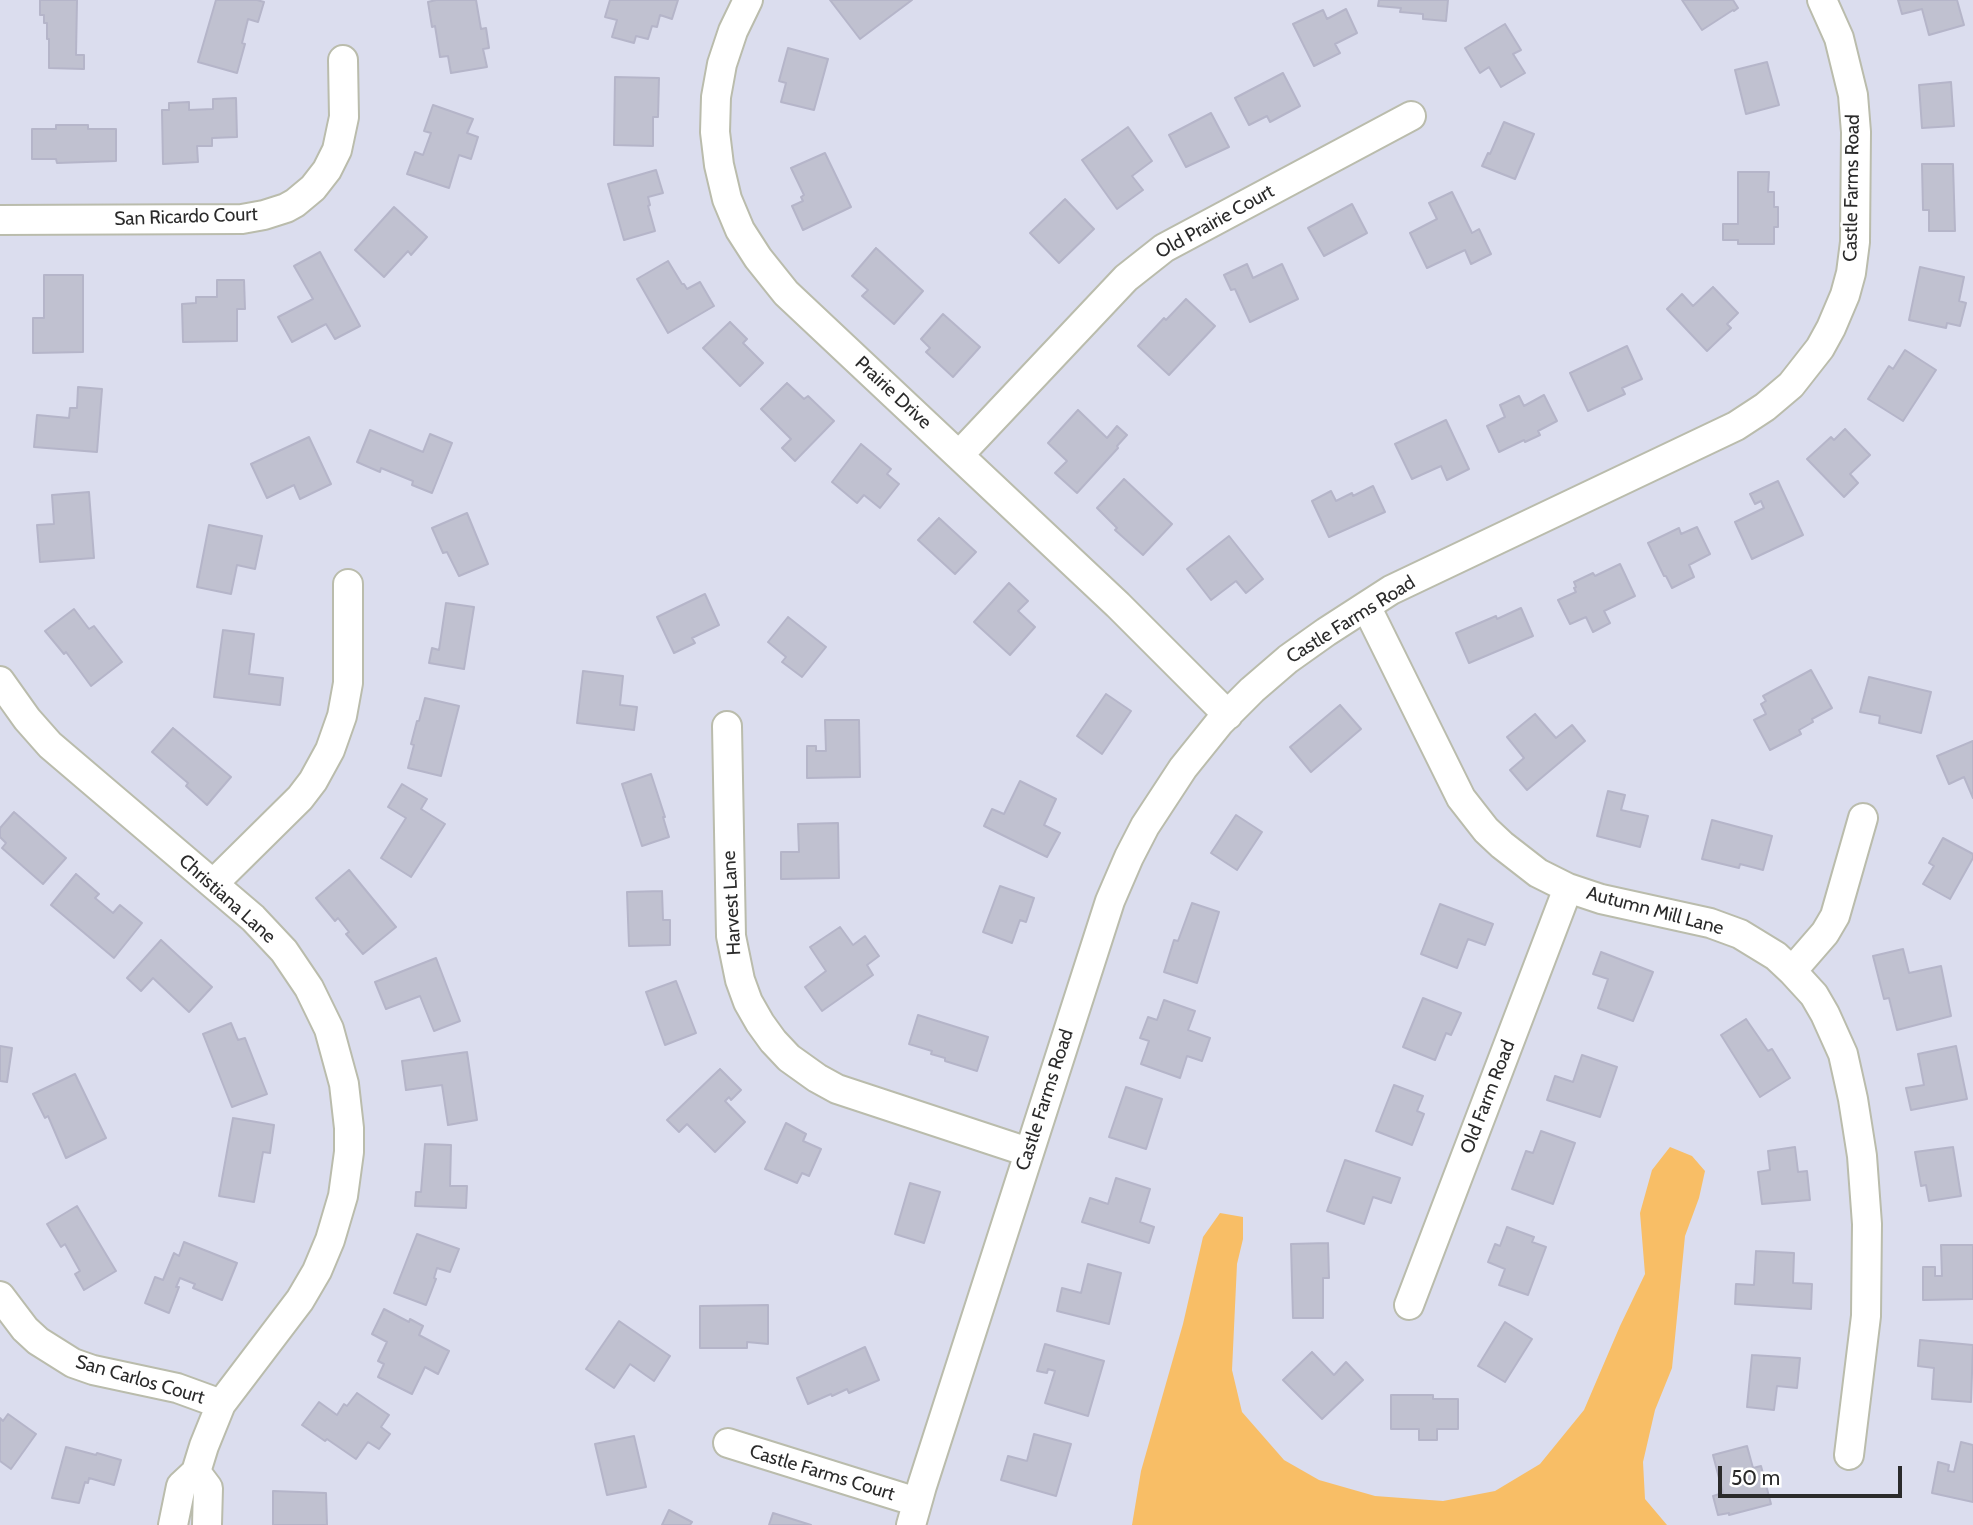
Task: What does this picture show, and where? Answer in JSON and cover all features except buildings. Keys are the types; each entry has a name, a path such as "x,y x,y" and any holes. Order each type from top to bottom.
{"street":[{"name":"Prairie Drive","path":"748,0 722,64 715,108 719,165 727,199 740,230 779,286 1118,606 1228,715"},
{"name":"Castle Farms Road","path":"914,1513 1102,923 1124,868 1145,826 1170,786 1204,741 1252,690 1288,659 1391,590 1726,432 1765,407 1791,385 1831,328 1850,273 1855,242 1856,132 1853,95 1839,38 1822,0"},
{"name":"San Ricardo Court","path":"0,220 242,219 286,208 313,188 327,170 337,150 344,117 343,60"},
{"name":"Old Prairie Court","path":"959,455 1126,278 1164,248 1412,116"},
{"path":"213,884 300,799 330,750 342,716 348,683 348,584"},
{"name":"Autumn Mill Lane","path":"1366,606 1461,799 1486,830 1519,860 1568,888 1601,899 1710,923 1730,930 1768,951 1792,971 1814,995 1825,1014 1839,1043 1853,1099 1862,1156 1867,1224 1867,1292 1863,1351 1849,1455"},
{"name":"Christiana Lane","path":"0,681 27,719 50,745 253,918 284,951 309,988 333,1040 344,1084 349,1152 343,1196 330,1240 317,1271 293,1310 221,1404 196,1472 181,1486 173,1525"},
{"name":"Harvest Lane","path":"727,726 730,936 740,980 760,1023 789,1058 837,1089 1028,1152"},
{"path":"1792,971 1825,933 1835,916 1863,818"},
{"name":"Old Farm Road","path":"1409,1305 1568,888"},
{"name":"San Carlos Court","path":"0,1296 25,1329 38,1341 73,1363 93,1370 177,1388 221,1404"},
{"name":"Castle Farms Court","path":"728,1443 914,1513"},
{"path":"196,1472 208,1488 207,1525"}],"shaded area":[{"path":"1670,1147 1692,1156 1705,1171 1699,1198 1685,1236 1672,1368 1655,1410 1643,1462 1645,1499 1667,1525 1132,1525 1141,1471 1183,1324 1203,1237 1220,1213 1243,1217 1243,1239 1237,1264 1232,1370 1242,1412 1284,1460 1319,1480 1375,1496 1443,1501 1495,1491 1540,1464 1584,1410 1645,1274 1640,1213 1652,1170"}]}
